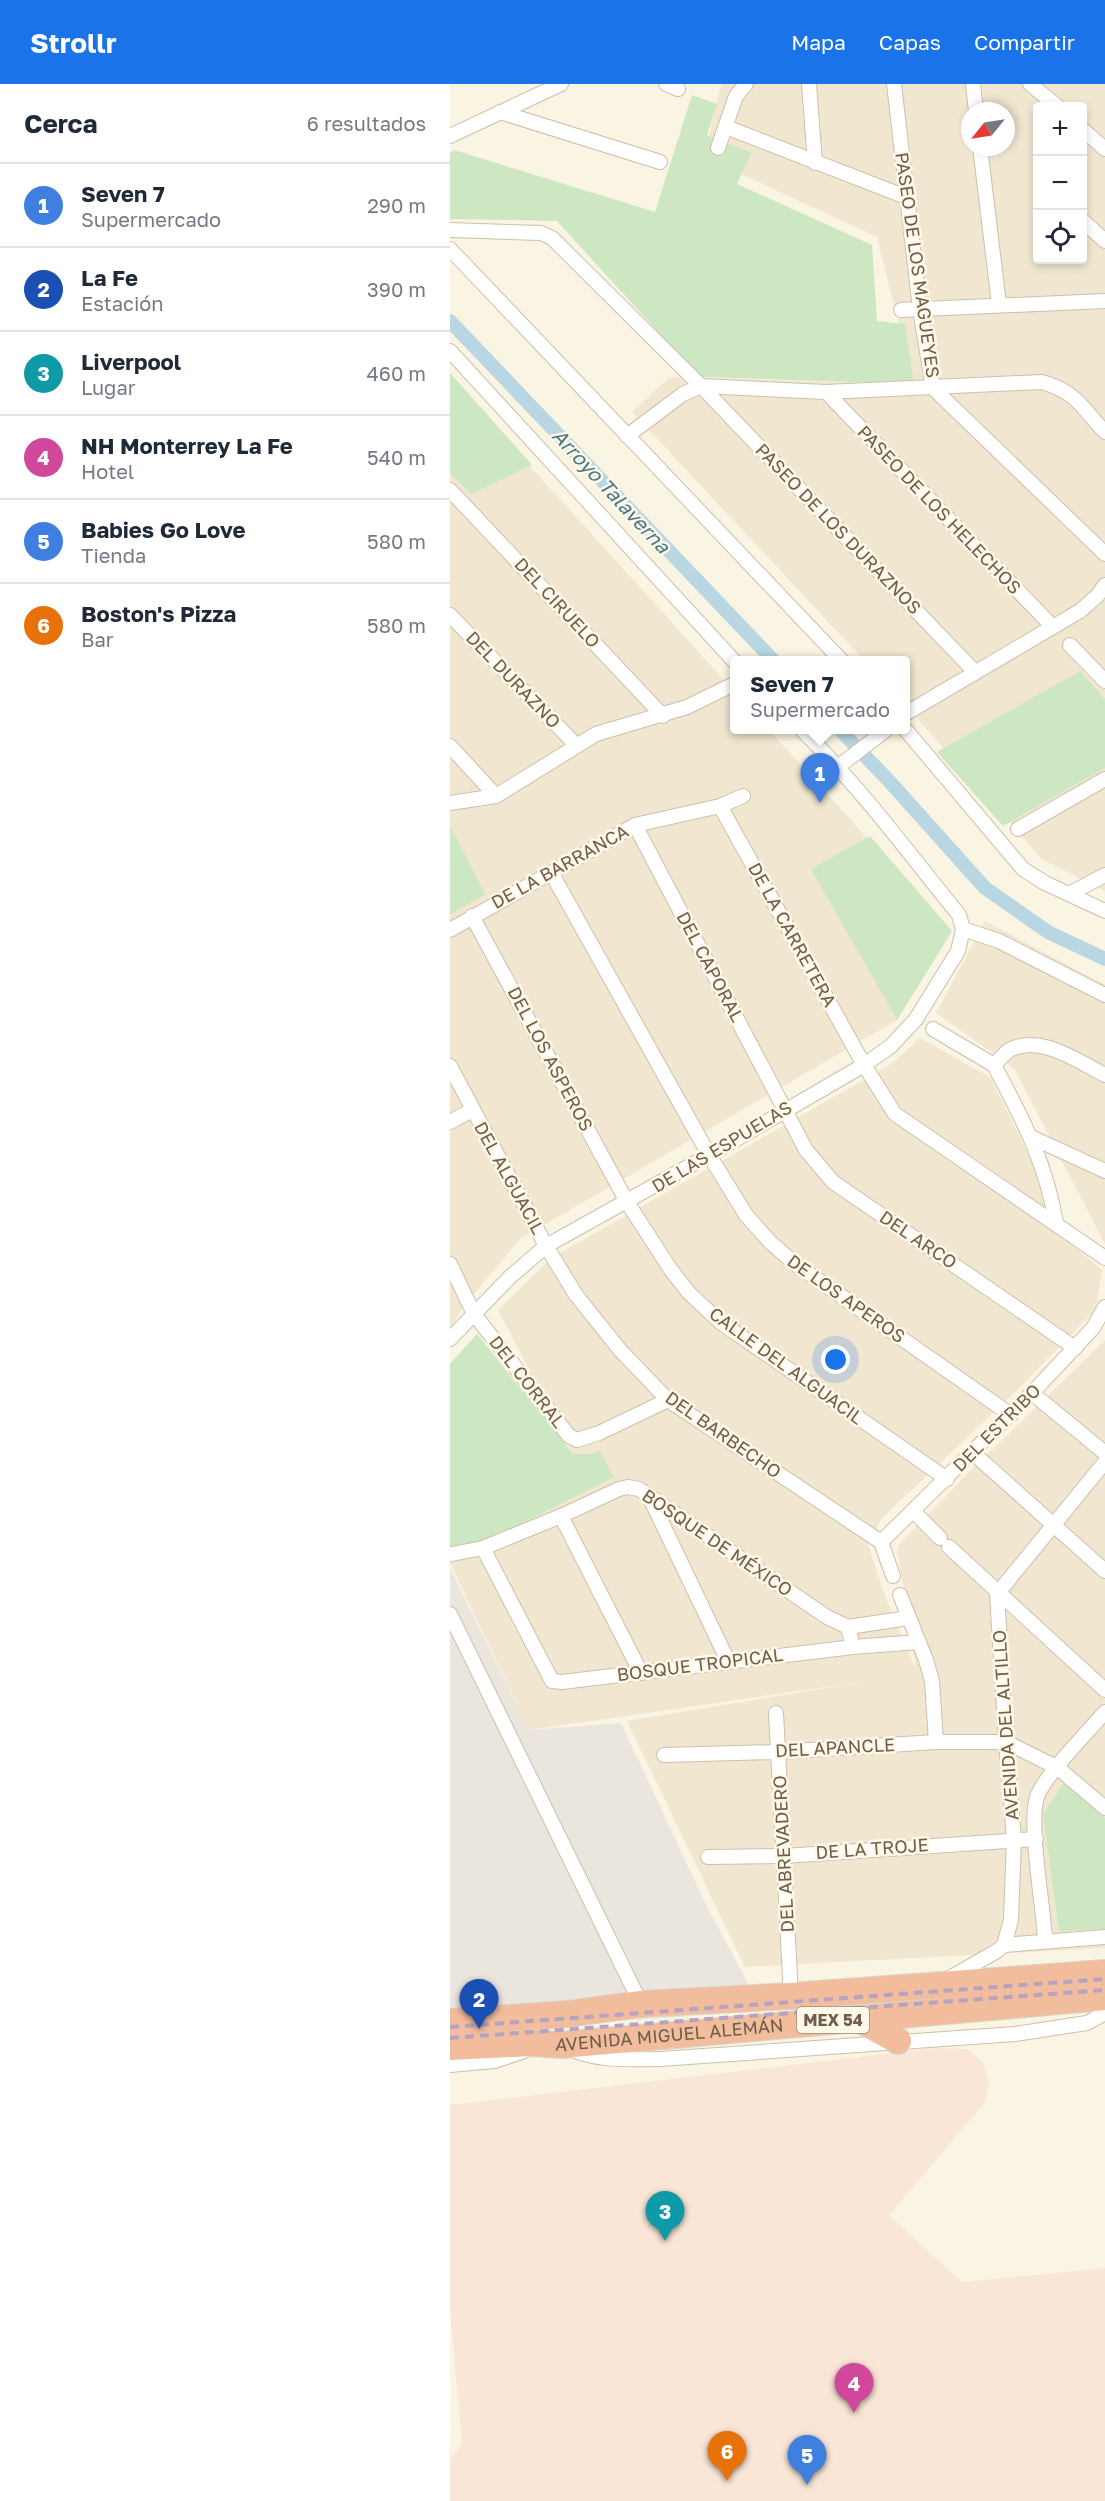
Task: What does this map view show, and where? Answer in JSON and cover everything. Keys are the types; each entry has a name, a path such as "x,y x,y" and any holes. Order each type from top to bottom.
{"highway":[{"name":"AVENIDA MIGUEL ALEMÁN","path":"455,2019 567,2014 641,2004 1105,1974"},
{"name":"AVENIDA MIGUEL ALEMÁN","path":"450,2047 533,2043 561,2045 1105,1997"},
{"path":"857,2018 898,2041"}],"street":[{"path":"450,136 561,84"},
{"path":"718,148 736,96 746,84"},
{"path":"809,84 815,163"},
{"name":"PASEO DE LOS MAGUEYES","path":"894,84 920,309 933,388 1105,554"},
{"path":"973,84 975,102"},
{"path":"1030,84 1050,102"},
{"path":"500,112 660,162"},
{"path":"726,127 906,197"},
{"path":"1087,132 1105,148"},
{"path":"981,156 999,304"},
{"path":"1087,224 1105,241"},
{"name":"PASEO DE LOS DURAZNOS","path":"450,230 541,233 552,238 701,386 975,672"},
{"path":"450,249 837,656"},
{"path":"901,310 1105,301"},
{"path":"450,351 730,656"},
{"path":"627,436 682,394 701,386 825,392 1042,382 1058,387 1074,396 1104,428"},
{"name":"PASEO DE LOS HELECHOS","path":"825,392 1053,627"},
{"name":"DEL CIRUELO","path":"450,490 663,716"},
{"path":"910,712 1080,611 1097,596 1105,585"},
{"name":"DEL DURAZNO","path":"450,615 576,746"},
{"path":"1070,645 1105,681"},
{"path":"450,803 496,796 596,734 663,716 730,686"},
{"path":"808,734 844,762 959,915 963,929 999,941 1105,995"},
{"path":"844,762 881,734"},
{"path":"910,734 1023,869 1045,883 1105,911"},
{"path":"450,746 496,796"},
{"path":"1018,829 1105,779"},
{"name":"DE LA BARRANCA","path":"450,930 635,825 720,806 743,795"},
{"name":"DE LA CARRETERA","path":"720,806 864,1065"},
{"name":"DEL CAPORAL","path":"635,825 785,1109"},
{"path":"552,874 709,1155"},
{"path":"1069,894 1105,875"},
{"name":"DEL LOS ASPEROS","path":"472,916 627,1202"},
{"name":"DE LAS ESPUELAS","path":"450,1339 510,1277 546,1246 709,1155 864,1065 891,1046 916,1019 957,951 963,929"},
{"path":"933,1029 994,1065 1031,1137 1050,1190 1056,1223"},
{"path":"994,1065 1014,1048 1027,1045 1039,1046 1053,1049 1105,1076"},
{"path":"864,1065 895,1114 906,1123 1105,1258"},
{"path":"450,1066 472,1110 450,1122"},
{"name":"DEL ARCO","path":"785,1109 806,1150 833,1182 1075,1348"},
{"name":"DEL ALGUACIL","path":"472,1110 546,1246"},
{"path":"1031,1137 1105,1172"},
{"name":"DE LOS APEROS","path":"709,1155 746,1215 770,1242 794,1263 1011,1415"},
{"name":"CALLE DEL ALGUACIL","path":"627,1202 671,1270 689,1293 720,1322 947,1479"},
{"name":"DEL BARBECHO","path":"546,1246 576,1295 620,1350 668,1400 881,1542"},
{"name":"DEL CORRAL","path":"450,1264 474,1314 570,1436 577,1440 599,1433 668,1400"},
{"name":"DEL ESTRIBO","path":"881,1542 1011,1415 1075,1348 1093,1328 1105,1307"},
{"path":"1032,1393 1105,1453"},
{"path":"973,1453 1105,1571"},
{"path":"997,1594 1105,1462"},
{"name":"BOSQUE DE MÉXICO","path":"452,1554 483,1548 628,1487 649,1496 827,1617 848,1628"},
{"path":"649,1496 728,1661"},
{"path":"913,1511 997,1594 1105,1690"},
{"path":"561,1516 641,1673"},
{"path":"881,1542 893,1576"},
{"name":"BOSQUE TROPICAL","path":"483,1548 552,1681 562,1682 728,1661 919,1642"},
{"name":"AVENIDA DEL ALTILLO","path":"997,1594 1014,1839 1011,1920 1004,1945"},
{"path":"900,1595 932,1681 936,1742"},
{"path":"450,1614 641,2004"},
{"path":"853,1647 848,1628 908,1618"},
{"path":"1045,1940 1036,1839 1037,1796 1105,1712"},
{"name":"DEL ABREVADERO","path":"776,1713 791,1996"},
{"name":"DEL APANCLE","path":"664,1755 778,1752 936,1742 1006,1742"},
{"path":"1006,1742 1058,1768 1105,1808"},
{"name":"DE LA TROJE","path":"708,1857 784,1856 1036,1839"},
{"path":"934,1986 1004,1945 1105,1937"},
{"path":"561,2045 584,2055 608,2060 660,2059 1015,2034 1087,2023 1105,2013"},
{"path":"450,2062 494,2058 533,2043"}],"shaded area":[{"path":"721,84 1105,84 1105,891 1042,859 910,710 910,656 860,656 632,412 670,377 914,384 877,237 704,157"},
{"path":"450,378 730,687 730,734 773,734 952,931 897,1020 520,1239 461,1310 450,1329"},
{"path":"985,921 1105,985 1105,1244 1014,1068 936,1013"},
{"path":"920,1038 991,1078 1073,1246 1102,1270 1096,1309 1012,1395 881,1519 868,1544 886,1599 916,1670 897,1547 965,1476 1105,1340 1105,1948 745,1967 627,1721 868,1681 529,1730 450,1563 450,1364 477,1334 571,1450 498,1310 551,1258 890,1065"},
{"path":"450,1568 529,1730 621,1723 707,1907 763,2011 450,2033"},
{"path":"936,2048 968,2049 984,2064 989,2082 986,2101 889,2215 962,2282 1105,2268 1105,2501 450,2501 450,2459 462,2445 450,2309 450,2105"}],"green space":[{"path":"692,95 717,104 707,135 751,153 737,184 872,245 877,321 905,324 914,384 699,377 557,221 450,219 450,153 454,150 655,212"},
{"path":"450,373 532,465 471,494 450,473"},
{"path":"1080,671 1105,699 1105,768 1003,826 937,752"},
{"path":"450,826 485,894 450,915"},
{"path":"870,836 952,931 897,1020 811,869"},
{"path":"477,1334 573,1454 591,1454 600,1451 614,1477 479,1545 450,1549 450,1364"},
{"path":"1064,1782 1105,1818 1105,1929 1059,1931 1043,1815"}],"waterway":[{"name":"Arroyo Talaverna","path":"450,321 769,656"},
{"name":"Arroyo Talaverna","path":"844,734 985,888 1048,932 1105,959"}],"railway":[{"path":"450,2027 1105,1979"},
{"path":"450,2038 1105,1990"}],"place":[{"name":"Seven 7","path":"820,803"},
{"name":"La Fe","path":"479,2029"},
{"name":"Liverpool","path":"665,2241"},
{"name":"NH Monterrey La Fe","path":"854,2413"},
{"name":"Boston's Pizza","path":"727,2481"},
{"name":"Babies Go Love","path":"807,2485"}]}
